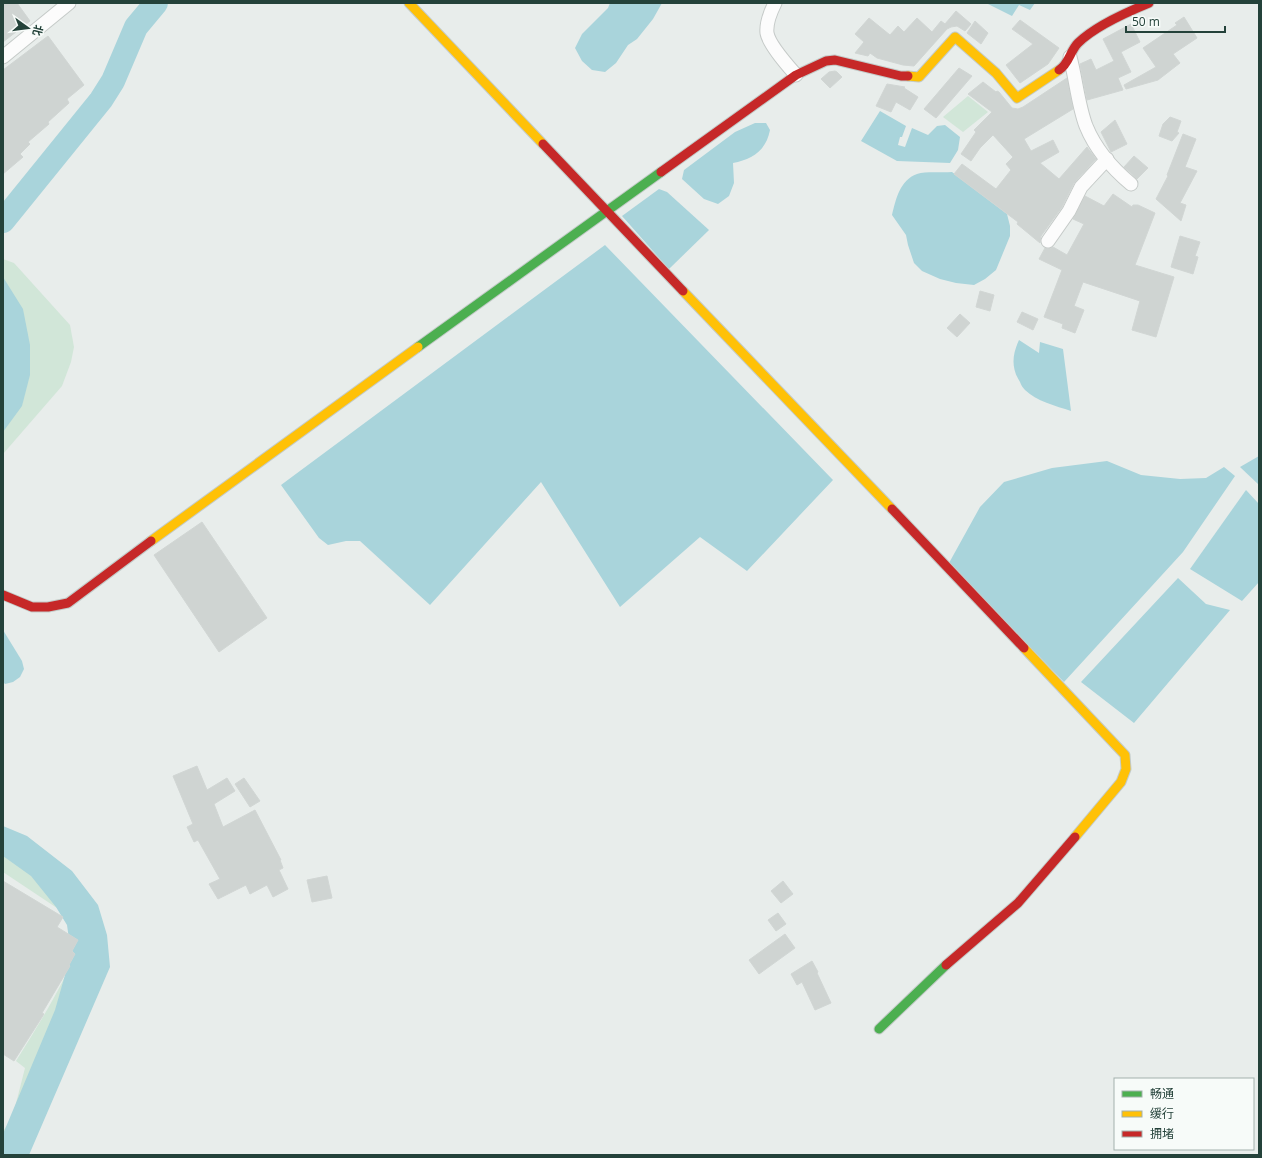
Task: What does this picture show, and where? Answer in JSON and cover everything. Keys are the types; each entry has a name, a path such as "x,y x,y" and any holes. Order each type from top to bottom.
{"street":[{"path":"3,57 69,3"},
{"path":"409,3 865,479 1108,736 1125,756 1127,769 1121,782 1018,903 968,945 879,1029"},
{"path":"776,3 768,22 767,34 774,48 796,76"},
{"path":"3,595 32,607 48,607 68,603 606,210 796,76 826,61 835,60 901,76 919,77 955,37 997,73 1017,98 1064,67 1078,44 1086,36 1121,15 1149,3"},
{"path":"1070,57 1086,126 1092,139 1113,167 1131,184"},
{"path":"1048,241 1069,211 1081,187 1107,159"}],"green space":[{"path":"968,96 988,112 963,132 943,117"},
{"path":"3,259 14,263 70,325 74,347 71,362 62,386 3,454"},
{"path":"3,853 17,861 87,934 3,1155 3,1131 12,1119 25,1068 16,1061 58,990 79,945 60,910 3,872"}],"water":[{"path":"610,3 662,3 653,19 637,39 628,45 616,63 605,72 592,70 582,61 575,48 582,34 608,8"},
{"path":"986,3 1035,3 1030,10 1019,5 1012,16"},
{"path":"880,111 906,126 902,137 900,137 898,145 905,147 912,128 928,135 937,126 945,125 960,137 958,150 950,163 897,161 861,141"},
{"path":"755,123 766,123 770,130 768,137 762,149 757,153 746,159 733,163 734,183 729,196 718,204 704,199 682,179 684,170 735,132"},
{"path":"952,172 1007,214 1010,226 1010,236 996,270 985,279 974,285 940,279 922,271 914,263 906,235 892,215 895,203 903,185 911,177 917,174 925,173"},
{"path":"659,189 667,192 709,230 669,269 622,216"},
{"path":"605,245 833,480 747,571 700,537 620,607 541,482 430,605 360,541 346,541 328,545 319,538 281,485"},
{"path":"3,277 23,309 30,345 30,375 22,406 3,432"},
{"path":"1019,340 1039,353 1040,342 1063,349 1071,411 1040,400 1025,390 1017,377 1014,367 1014,356"},
{"path":"1259,456 1259,485 1240,467"},
{"path":"1107,461 1141,475 1180,479 1206,478 1224,467 1235,476 1183,552 1064,682 949,563 980,507 1004,482 1052,468"},
{"path":"1246,490 1259,504 1259,582 1242,601 1190,569"},
{"path":"1178,578 1206,604 1230,610 1134,723 1081,682"},
{"path":"3,630 22,661 24,669 20,677 13,682 5,684 3,682"},
{"path":"3,826 27,836 72,871 98,905 107,935 110,967 29,1155 3,1155 3,1134 55,1010 65,975 70,946 67,925 56,907 31,876 3,856"}],"building":[{"path":"3,3 17,3 30,21 3,42"},
{"path":"956,11 971,24 965,31 957,26 947,29 914,66 903,65 877,58 870,53 868,56 855,53 864,42 855,34 869,18 890,35 898,26 904,32 917,18 932,32 941,21 945,24"},
{"path":"1184,17 1197,38 1173,54 1180,63 1158,80 1126,89 1124,85 1156,67 1143,48 1177,25 1175,23"},
{"path":"1020,20 1059,48 1048,64 1020,83 1006,65 1033,44 1012,29"},
{"path":"975,21 988,33 981,44 967,33"},
{"path":"1131,24 1140,42 1121,52 1131,72 1118,78 1123,90 1087,100 1080,64 1091,59 1096,70 1114,61 1103,39"},
{"path":"48,36 84,85 67,99 69,103 48,122 49,124 28,142 30,144 20,154 23,157 3,174 3,70"},
{"path":"959,68 972,76 936,118 924,109"},
{"path":"835,71 842,77 830,88 821,79 829,72"},
{"path":"1067,78 1073,109 1024,139 1031,151 1053,140 1059,152 1040,163 1059,179 1087,147 1096,159 1074,183 1062,207 1041,236 1040,243 1017,224 1018,222 954,174 962,164 996,189 1011,170 1006,164 1013,157 993,135 980,148 971,161 961,154 976,132 974,130 992,112 968,94 983,82 996,92 999,92 1012,108 1018,109"},
{"path":"887,84 905,87 904,88 918,97 910,110 896,102 891,112 876,106"},
{"path":"1170,117 1181,121 1177,132 1179,133 1172,141 1159,136 1163,124"},
{"path":"1115,120 1127,144 1111,152 1101,132"},
{"path":"1183,134 1196,139 1185,167 1197,171 1180,203 1186,205 1181,221 1156,199 1168,176 1167,175"},
{"path":"1134,156 1148,168 1137,179 1124,167"},
{"path":"1113,194 1132,207 1133,205 1138,205 1155,213 1135,265 1174,277 1156,337 1132,330 1140,301 1083,282 1074,306 1084,310 1075,333 1062,328 1063,324 1044,317 1062,270 1039,259 1045,248 1048,249 1053,247 1067,255 1084,224 1073,219 1085,196 1104,206"},
{"path":"1180,236 1200,242 1195,256 1198,257 1193,274 1171,267"},
{"path":"980,291 994,295 990,311 976,307"},
{"path":"1022,312 1038,319 1033,330 1017,322"},
{"path":"960,314 970,323 957,337 947,328"},
{"path":"202,522 267,618 219,652 154,555"},
{"path":"197,766 207,790 227,778 235,791 214,804 223,827 255,810 281,860 283,868 279,870 288,889 273,897 267,885 250,894 246,885 218,899 209,884 220,879 198,840 194,842 187,827 193,824 173,776"},
{"path":"244,778 260,801 250,807 235,784"},
{"path":"327,876 332,898 312,902 307,880"},
{"path":"3,881 63,917 57,927 78,940 72,951 75,954 69,965 70,966 42,1013 44,1014 14,1061 3,1054"},
{"path":"783,881 793,894 781,903 771,891"},
{"path":"778,913 786,924 776,931 768,920"},
{"path":"785,934 795,948 759,974 749,960"},
{"path":"812,961 831,1003 815,1010 802,982 797,985 791,974"}],"waterway":[{"path":"3,221 101,100 113,81 136,27 156,3"}],"traffic: fast":[{"path":"418,347 661,172"},
{"path":"879,1029 946,965"}],"traffic: slow":[{"path":"409,3 543,144"},
{"path":"908,76 919,77 955,37 996,73 1017,98 1059,70"},
{"path":"683,291 892,509"},
{"path":"151,541 418,347"},
{"path":"1024,648 1125,755 1126,769 1121,782 1075,837"}],"traffic: jam":[{"path":"1059,70 1065,64 1075,46 1093,31 1112,20 1149,3"},
{"path":"661,172 796,75 826,61 835,60 901,76 908,76"},
{"path":"543,144 683,291"},
{"path":"892,509 1024,648"},
{"path":"3,595 32,607 48,607 68,603 151,541"},
{"path":"946,965 1018,903 1075,837"}]}
